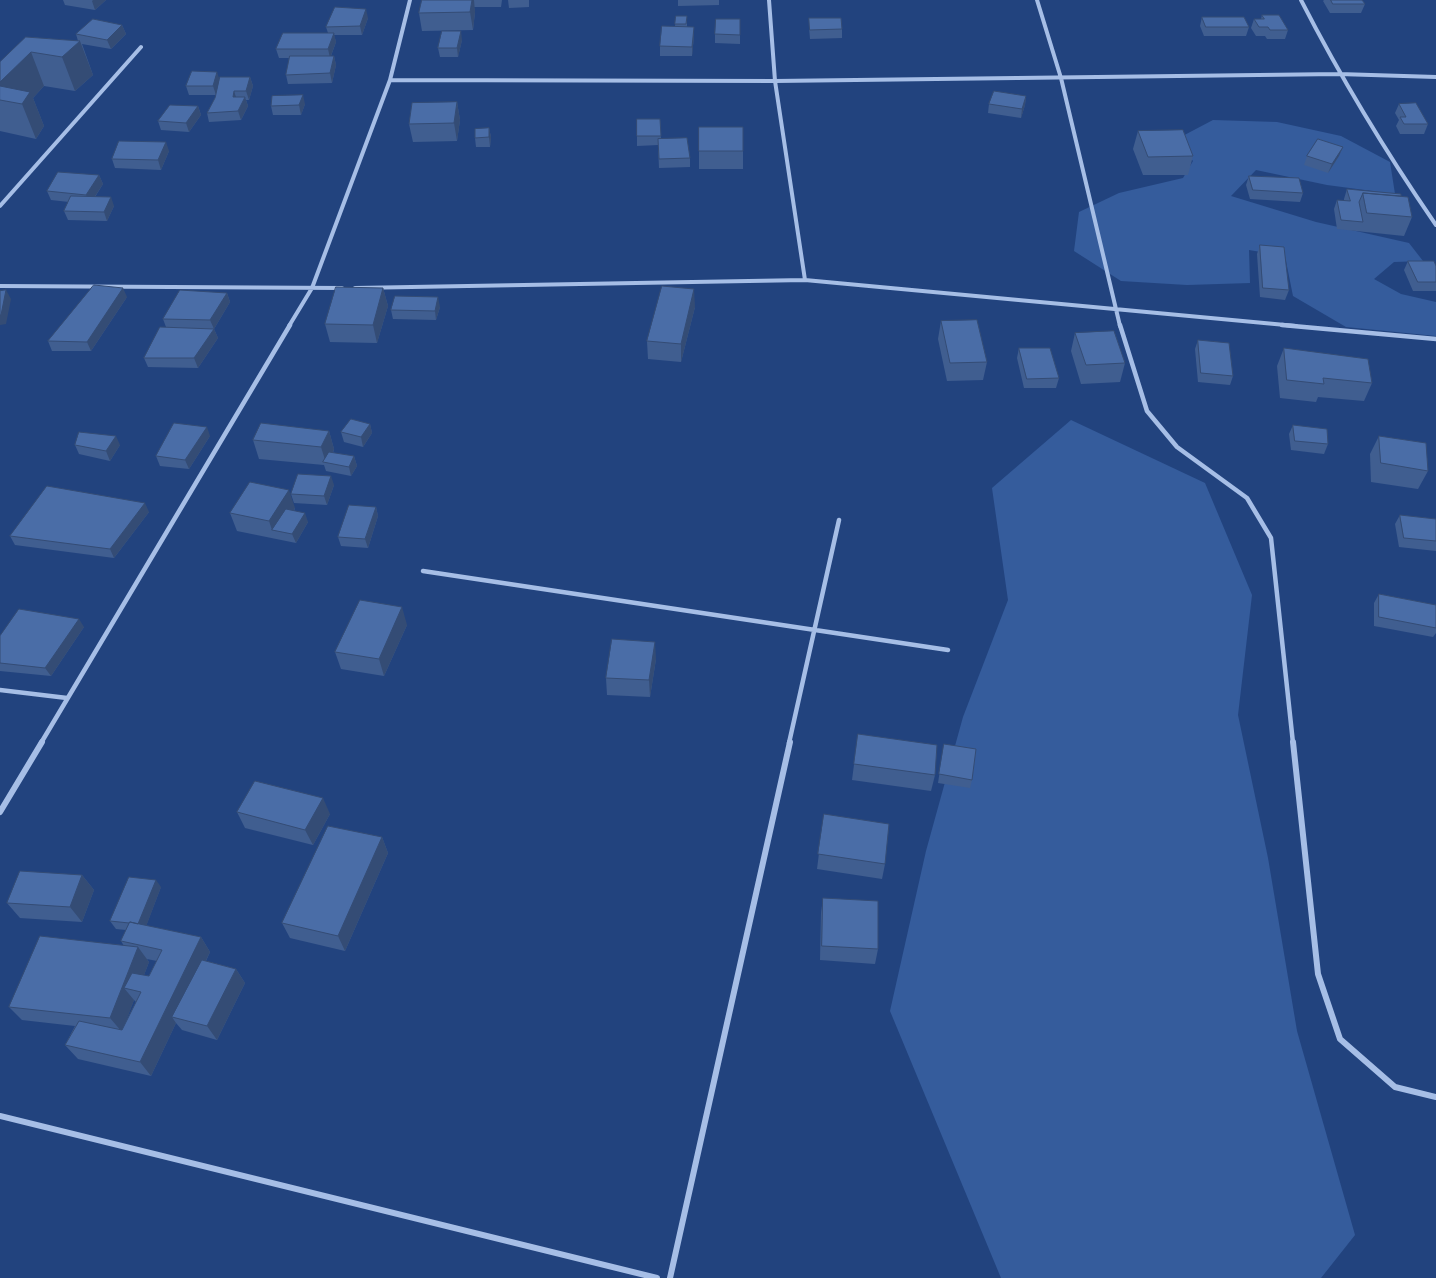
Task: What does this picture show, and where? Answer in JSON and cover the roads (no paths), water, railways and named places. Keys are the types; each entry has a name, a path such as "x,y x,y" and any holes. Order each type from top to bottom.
{"street":[{"path":"0,812 312,288 390,80 410,0"},
{"path":"769,0 775,81 805,280"},
{"path":"1037,0 1061,78 1115,309 1147,411 1177,447 1247,498 1271,538 1318,974 1340,1039 1395,1087 1436,1097"},
{"path":"1301,0 1339,74 1390,158 1436,225"},
{"path":"0,206 141,47"},
{"path":"390,80 775,81 1339,74 1436,78"},
{"path":"0,286 312,288 805,280 1436,339"},
{"path":"670,1278 839,520"},
{"path":"423,571 948,650"},
{"path":"0,690 67,698"},
{"path":"0,1116 657,1278"}]}
